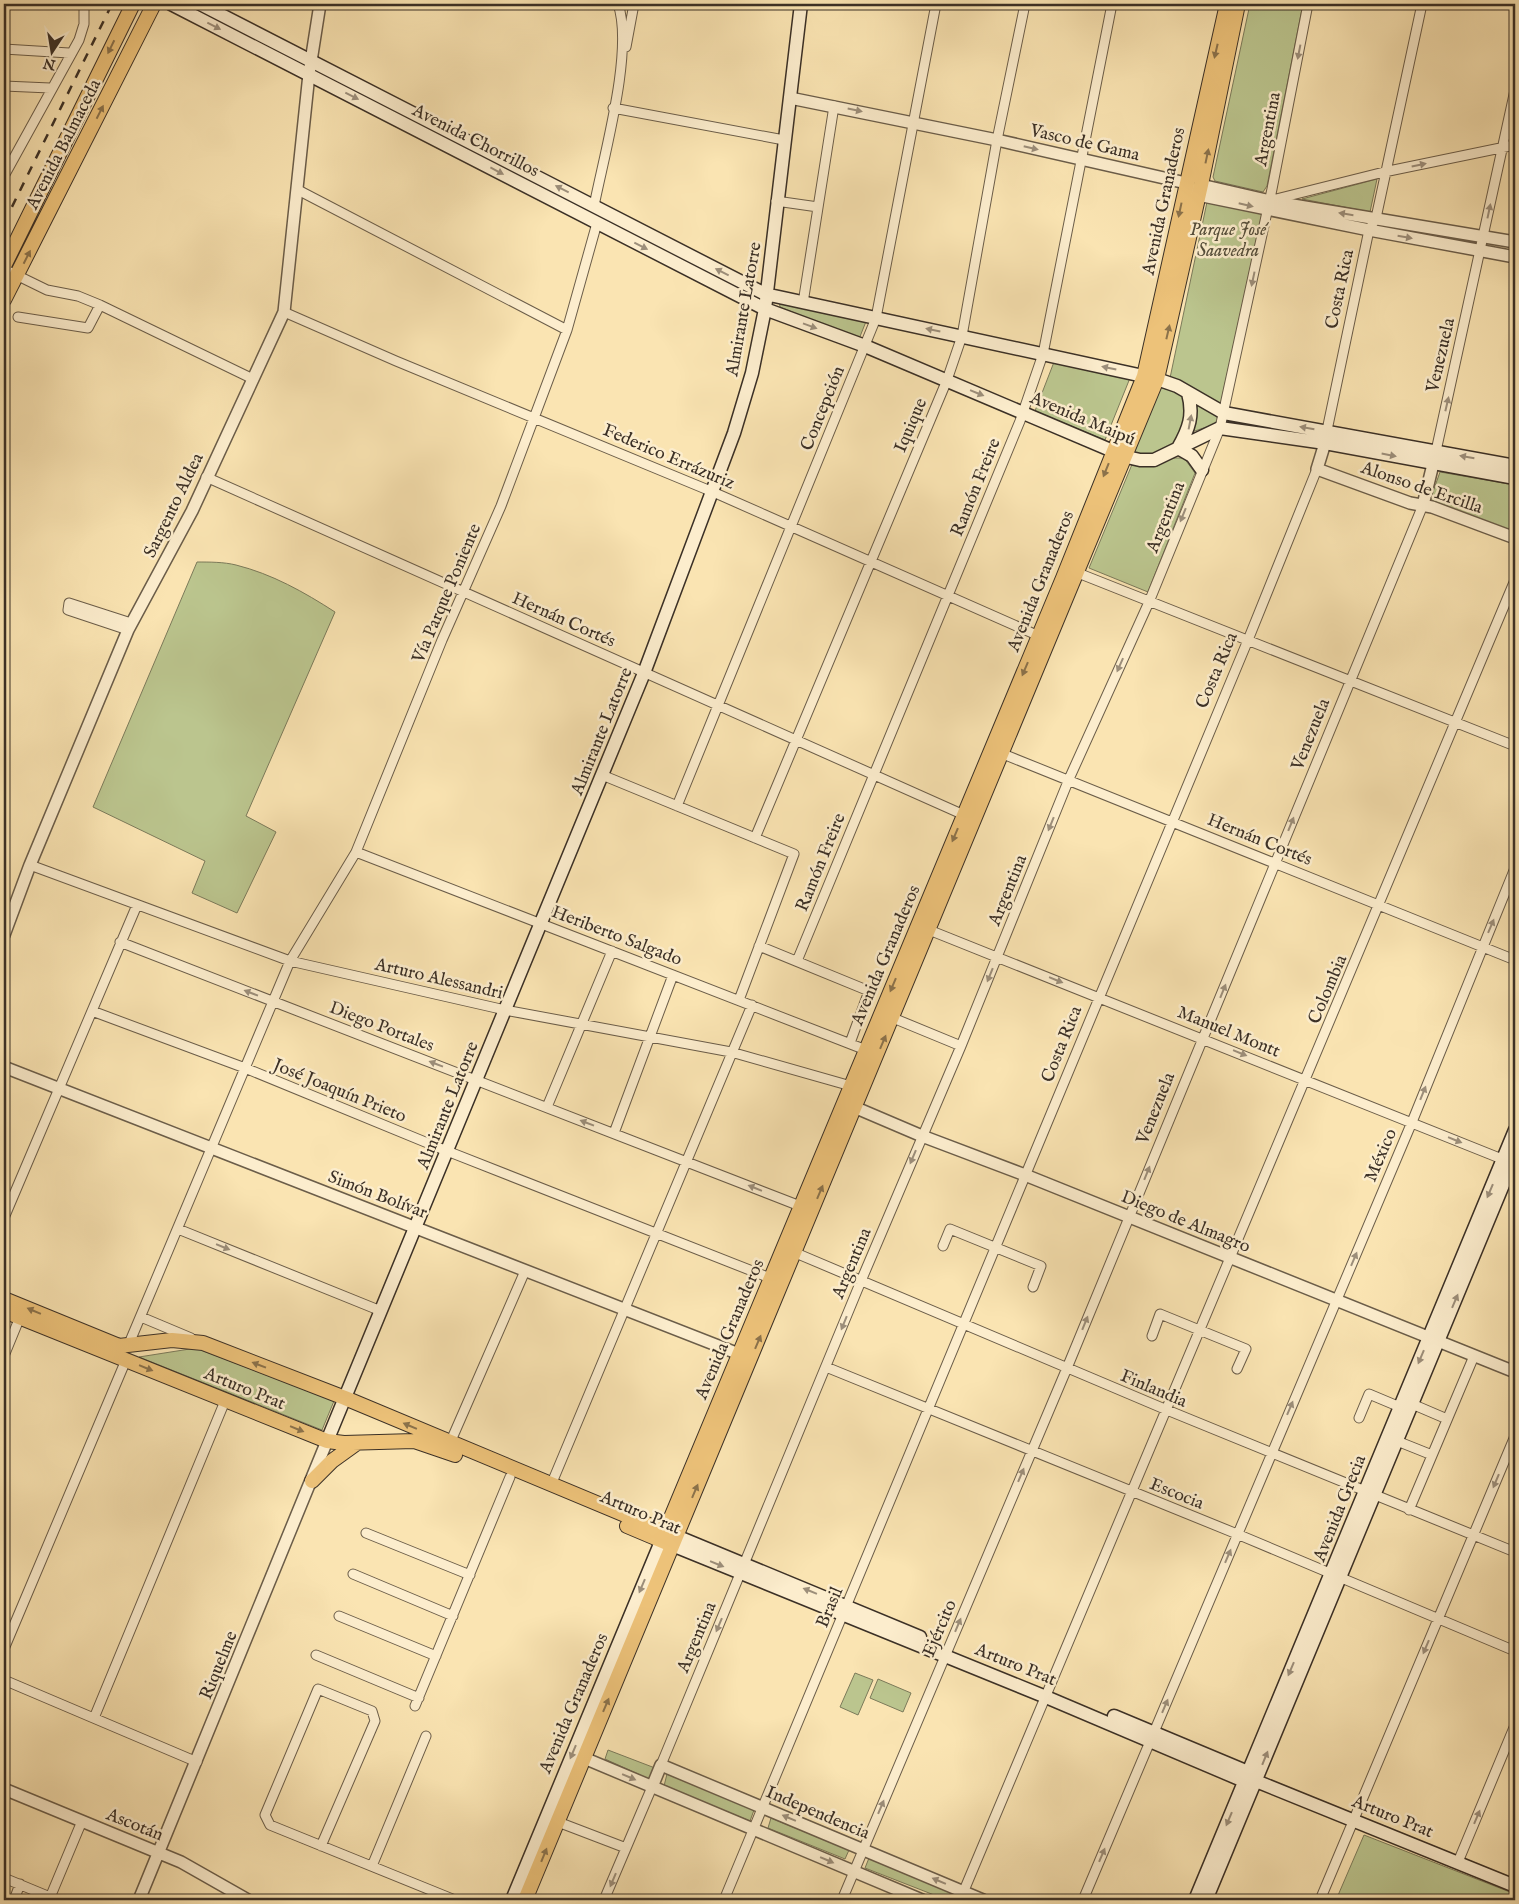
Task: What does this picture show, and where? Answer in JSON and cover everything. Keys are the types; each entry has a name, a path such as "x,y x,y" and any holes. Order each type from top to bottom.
{"main road":[{"name":"Avenida Balmaceda","path":"4,268 133,4"},
{"name":"Avenida Balmaceda","path":"4,300 18,276 154,4"},
{"name":"Avenida Chorrillos","path":"171,4 309,74 594,206 765,294"},
{"name":"Avenida Chorrillos","path":"200,4 311,61 597,223 765,309"},
{"name":"Almirante Latorre","path":"326,1441 416,1228 644,673 713,492 746,394 765,309 765,294 801,4"},
{"name":"Avenida Granaderos","path":"525,1900 584,1758 770,1278 789,1250 800,1206 893,1018 930,930 1039,636 1113,451 1151,378 1186,183 1227,4"},
{"name":"Avenida Granaderos","path":"512,1900 669,1539 850,1105 851,1086 964,815 997,751 1078,573 1126,457 1151,378 1200,190 1238,4"},
{"path":"765,294 1151,378 1188,393 1224,414 1326,437 1435,457 1515,466"},
{"name":"Avenida Maipú","path":"765,309 865,346 1126,457 1154,460 1220,428"},
{"path":"1188,393 1192,414 1188,431 1178,448 1192,456 1202,470"},
{"path":"1220,428 1326,437"},
{"path":"1435,457 1515,478"},
{"name":"Avenida Grecia","path":"1195,1900 1249,1778 1511,1161 1515,1130"},
{"name":"Arturo Prat","path":"4,1299 114,1345 225,1401 326,1441 414,1441 429,1445 742,1568 1515,1886"},
{"name":"Arturo Prat","path":"4,1310 127,1353 172,1340 204,1344 344,1398 551,1485 669,1539"},
{"name":"Avenida Grecia","path":"1369,1494 1397,1441 1406,1406"},
{"path":"312,1481 332,1461 358,1442"},
{"name":"Avenida Grecia","path":"1206,1900 1249,1778"}],"street":[{"path":"4,176 69,53 79,40 84,24 84,4"},
{"name":"Sargento Aldea","path":"4,935 30,865 130,627 192,511 206,477 284,312 309,74 320,4"},
{"path":"618,4 623,37 620,71"},
{"path":"594,206 634,4"},
{"name":"Concepción","path":"677,806 876,318 936,4"},
{"name":"Iquique","path":"755,838 947,380 962,336 997,140 1025,4"},
{"name":"Ramón Freire","path":"797,961 1023,412 1043,354 1112,4"},
{"name":"Argentina","path":"661,1765 861,1281 998,957 1069,779 1149,602 1220,428 1268,205 1308,4"},
{"name":"Costa Rica","path":"963,1325 1248,640 1317,469 1326,437 1369,230 1376,218 1384,172 1388,165 1422,4"},
{"path":"4,49 69,53"},
{"path":"4,86 50,88"},
{"name":"Venezuela","path":"1067,1368 1423,505 1481,251 1515,90"},
{"name":"Vasco de Gama","path":"790,98 913,122 1081,159 1186,183 1200,190 1369,230 1515,257"},
{"path":"803,303 834,106"},
{"path":"613,108 784,140"},
{"path":"1268,205 1384,172 1515,145"},
{"path":"298,190 567,330"},
{"path":"776,201 818,207"},
{"name":"Vasco de Gama","path":"1268,205 1376,218 1515,242"},
{"name":"Vía Parque Poniente","path":"4,1649 290,961 356,852 463,592 501,506 567,330 597,223"},
{"path":"4,268 47,290 78,296 100,305 253,379"},
{"path":"18,317 88,328 100,305"},
{"name":"Federico Errázuriz","path":"284,312 396,362 713,492 1039,636"},
{"name":"Alonso de Ercilla","path":"1317,469 1410,504 1423,505 1515,538"},
{"name":"Hernán Cortés","path":"206,477 964,815"},
{"path":"1078,573 1515,746"},
{"name":"Colombia","path":"962,1896 1457,722 1515,580"},
{"path":"69,603 130,627 68,610 69,603"},
{"name":"Hernán Cortés","path":"997,751 1515,960"},
{"path":"602,775 755,838"},
{"name":"Ramón Freire","path":"739,1000 794,854 755,838"},
{"name":"Heriberto Salgado","path":"356,852 866,1050"},
{"name":"Arturo Alessandri","path":"30,865 290,961 505,1010 650,1035 731,1052 851,1086"},
{"name":"México","path":"1082,1900 1412,1122 1515,868"},
{"path":"4,1218 137,905"},
{"name":"Manuel Montt","path":"930,930 1511,1161"},
{"name":"Diego Portales","path":"120,942 800,1206"},
{"path":"759,946 869,991 850,1043"},
{"path":"548,1107 612,951"},
{"path":"614,1133 673,975"},
{"path":"551,1485 623,1309 752,1005"},
{"name":"José Joaquín Prieto","path":"92,1011 245,1068 447,1151 770,1278"},
{"path":"893,1018 961,1046"},
{"name":"Simón Bolívar","path":"4,1067 739,1354"},
{"name":"Diego de Almagro","path":"850,1105 922,1136 1025,1175 1515,1372"},
{"path":"178,1228 381,1311"},
{"path":"943,1246 950,1229 1041,1266 1033,1287"},
{"name":"Finlandia","path":"789,1250 1167,1410 1515,1552"},
{"path":"450,1443 525,1271"},
{"path":"1152,1336 1160,1314 1246,1349 1237,1369"},
{"path":"4,1356 20,1317"},
{"name":"Arturo Prat","path":"141,1317 204,1344"},
{"name":"Brasil","path":"724,1900 963,1325"},
{"path":"1409,1510 1474,1356"},
{"name":"Escocia","path":"826,1368 1237,1534 1515,1651"},
{"name":"Ejército","path":"842,1900 1067,1368"},
{"path":"1359,1418 1369,1394 1447,1419"},
{"path":"94,1718 225,1401"},
{"path":"1320,1900 1515,1436"},
{"name":"Riquelme","path":"139,1900 312,1481 326,1441"},
{"path":"1397,1441 1432,1455"},
{"path":"316,1655 417,1702 510,1478"},
{"path":"366,1533 470,1575"},
{"path":"353,1574 453,1616"},
{"path":"339,1616 436,1656"},
{"path":"4,1680 197,1762"},
{"path":"321,1846 375,1721 372,1711 318,1689 265,1814 270,1825 321,1846 372,1866 455,1900"},
{"path":"1458,1862 1515,1725"},
{"path":"372,1866 426,1736"},
{"path":"584,1758 922,1900"},
{"path":"604,1900 661,1765"},
{"name":"Independencia","path":"661,1765 863,1850 962,1896 984,1900"},
{"name":"Ascotán","path":"4,1789 160,1852 204,1874 248,1900"},
{"path":"4,1878 50,1899 82,1821"},
{"path":"558,1822 626,1848"},
{"path":"14,1900 20,1884"}],"green space":[{"name":"Parque José Saavedra","path":"1250,4 1303,4 1267,186 1263,192 1215,181 1213,177"},
{"path":"1377,179 1370,212 1302,199"},
{"name":"Parque José Saavedra","path":"1207,202 1262,214 1221,402 1216,405 1170,378"},
{"path":"779,300 867,319 859,339 780,307"},
{"path":"1054,362 1130,378 1105,440 1035,411"},
{"path":"1159,387 1176,392 1184,398 1186,421 1178,438 1166,449 1151,454 1132,453"},
{"path":"1193,403 1217,415 1218,423 1189,433"},
{"path":"1173,458 1184,458 1195,473 1148,592 1089,568 1133,462 1163,462"},
{"path":"1440,472 1515,485 1515,537 1429,503"},
{"path":"197,562 231,564 262,573 300,591 335,612 246,816 276,832 237,913 192,893 205,861 93,807"},
{"path":"196,1348 334,1401 322,1430 139,1357"},
{"path":"855,1673 873,1680 858,1715 840,1707"},
{"path":"878,1679 911,1693 903,1712 870,1698"},
{"path":"608,1750 655,1768 649,1779 605,1759"},
{"path":"667,1774 754,1810 750,1821 664,1786"},
{"path":"771,1818 849,1850 845,1859 768,1828"},
{"path":"1364,1835 1515,1894 1515,1900 1336,1900"},
{"path":"869,1858 951,1892 947,1900 865,1868"}],"railway":[{"path":"4,223 112,4"}]}
